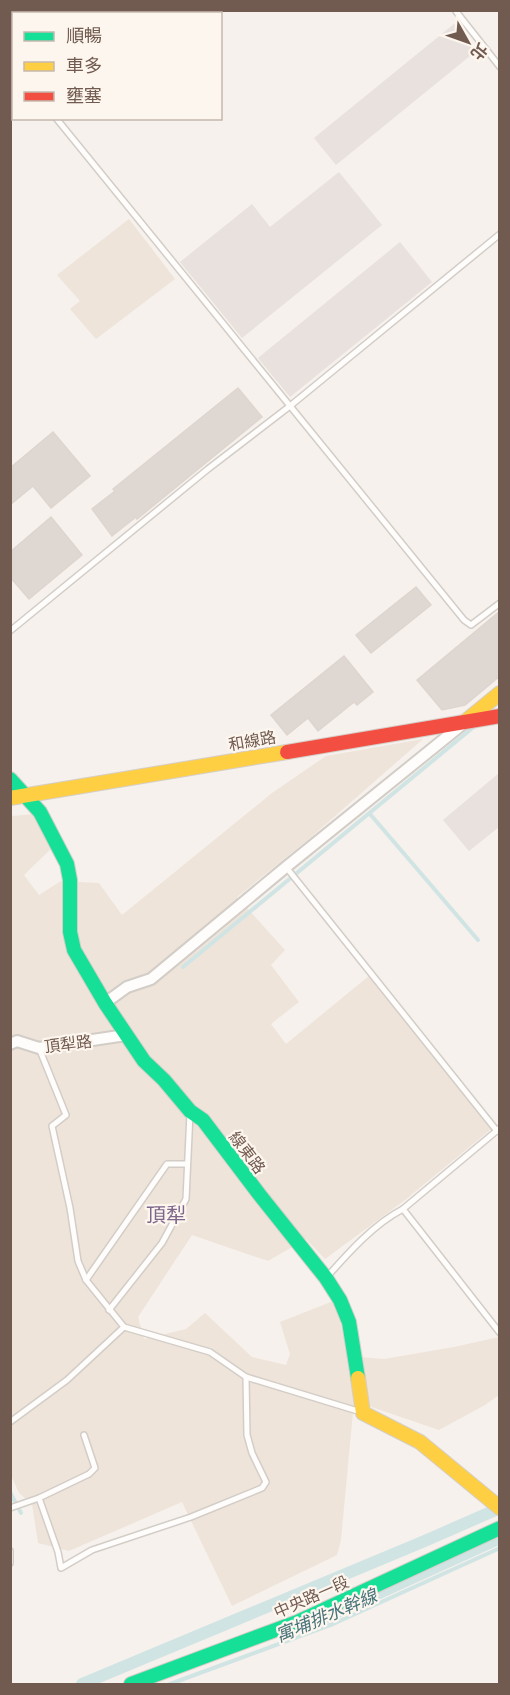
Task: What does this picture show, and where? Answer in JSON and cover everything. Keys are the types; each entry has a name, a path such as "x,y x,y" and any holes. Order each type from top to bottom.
{"street":[{"path":"105,1004 127,987 151,979 500,693"},
{"name":"和線路","path":"10,798 500,716"},
{"name":"線東路","path":"10,778 40,812 67,864 70,880 70,932 74,950 105,1004 144,1061 164,1080 190,1111 203,1120 326,1278 340,1300 349,1322 363,1413"},
{"name":"頂犁路","path":"10,1044 17,1041 39,1048 126,1035"},
{"path":"363,1413 420,1442 498,1506"},
{"name":"中央路一段","path":"134,1684 297,1622 500,1528"}],"lane":[{"path":"455,10 500,67"},
{"path":"58,120 464,620 471,625 500,603"},
{"path":"10,631 500,234"},
{"path":"286,867 498,1130 403,1209 390,1215 347,1254 326,1278"},
{"path":"39,1048 66,1115 52,1126 70,1208 78,1261 86,1280 124,1327 210,1352 246,1377 363,1413"},
{"path":"109,1310 162,1243 186,1199 190,1111"},
{"path":"86,1280 166,1164 187,1164"},
{"path":"403,1209 500,1333"},
{"path":"10,1422 67,1380 124,1327"},
{"path":"39,1498 58,1552 61,1568 92,1550 191,1517 262,1488 266,1482 252,1453 247,1435 246,1377"},
{"path":"10,1508 39,1498 89,1474 95,1468 84,1435"},
{"path":"10,1551 10,1563"}],"shaded area":[{"path":"454,24 476,51 336,165 314,138"},
{"path":"339,172 382,225 242,338 180,262 252,204 270,227"},
{"path":"129,219 175,279 96,339 70,309 80,301 57,275"},
{"path":"400,242 432,282 290,397 258,358"},
{"path":"423,739 310,838 237,897 285,950 271,965 299,1002 271,1024 286,1044 370,975 495,1126 405,1200 325,1259 306,1239 268,1261 192,1235 138,1317 144,1339 186,1329 205,1313 252,1357 286,1365 290,1354 280,1322 336,1300 347,1356 384,1359 499,1337 499,1395 439,1430 354,1401 341,1540 337,1555 232,1606 182,1502 69,1551 38,1543 32,1504 19,1493 11,1475 11,816 36,814 54,846 24,875 39,895 61,881 99,883 122,915 272,793 326,756"},
{"path":"499,773 499,827 469,851 443,820"}],"building":[{"path":"238,388 262,417 137,519 136,517 112,536 92,509 115,491 113,489"},
{"path":"53,432 90,476 51,508 33,486 10,505 10,468"},
{"path":"51,517 82,555 29,599 10,577 10,552"},
{"path":"416,587 431,605 371,653 356,635"},
{"path":"500,611 500,676 465,705 442,710 417,680"},
{"path":"344,656 373,692 357,705 354,702 318,731 308,718 287,735 271,715"}],"waterway":[{"path":"183,967 476,725"},
{"path":"370,814 478,940"},
{"path":"10,1492 21,1513"},
{"path":"82,1684 500,1508"},
{"name":"寓埔排水幹線","path":"300,1628 500,1538"},
{"path":"170,1684 333,1624 500,1548"}],"traffic: fast":[{"path":"10,779 40,812 67,864 70,880 70,932 74,950 105,1003 144,1061 164,1080 190,1111 203,1120 326,1278 340,1300 349,1322 358,1378"},
{"path":"131,1684 297,1622 500,1528"}],"traffic: slow":[{"path":"467,720 500,693"},
{"path":"10,798 287,752"},
{"path":"358,1378 363,1413 420,1442 500,1508"}],"traffic: jam":[{"path":"287,752 500,716"}],"district":[{"name":"頂犁","path":"166,1214"}]}
